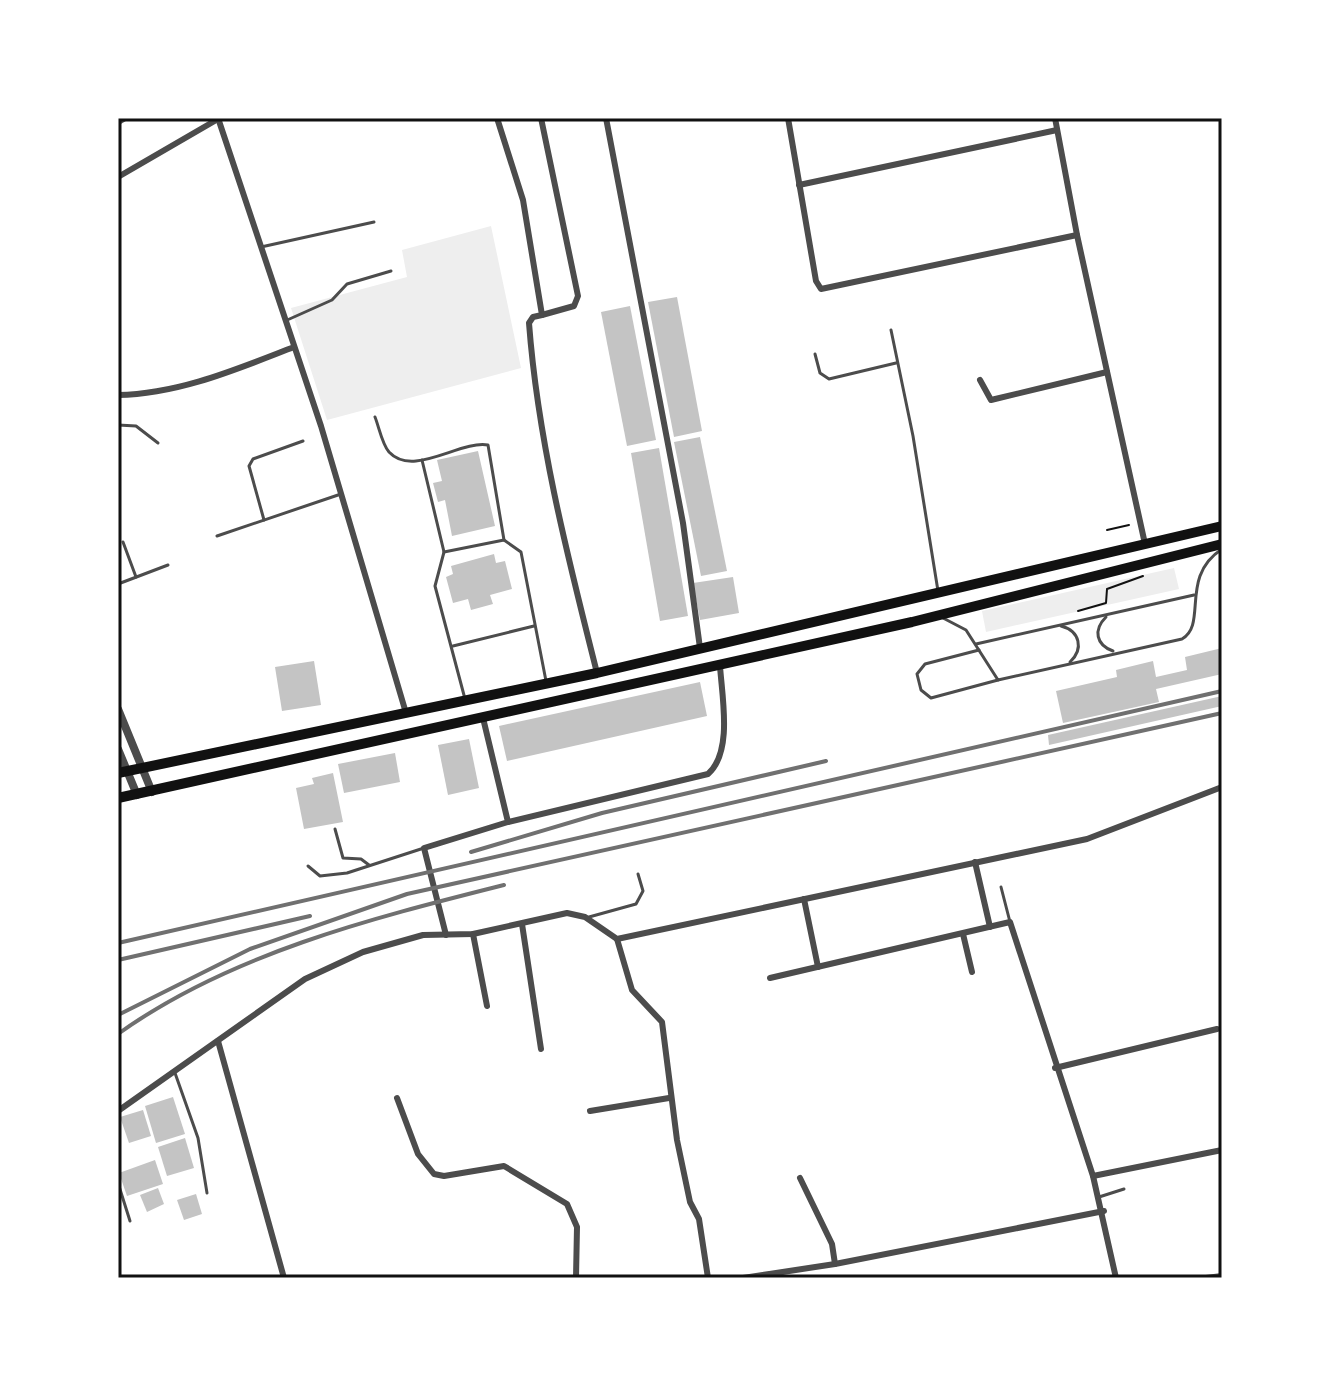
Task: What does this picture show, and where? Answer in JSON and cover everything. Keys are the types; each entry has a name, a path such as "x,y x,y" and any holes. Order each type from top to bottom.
{"main road":[{"path":"122,772 597,673 1222,526"},
{"path":"118,798 720,666 1222,547"}],"street":[{"path":"118,177 218,118 341,494 406,713"},
{"path":"497,118 523,200 542,315"},
{"path":"541,118 578,296 574,306 533,317 529,323 533,383 568,558 597,673"},
{"path":"606,118 678,494 700,648"},
{"path":"788,118 816,281 821,289 828,290 1077,235"},
{"path":"1055,118 1077,235 1145,544"},
{"path":"799,185 1057,130"},
{"path":"118,395 153,394 228,373 294,347"},
{"path":"980,380 991,400 1107,372"},
{"path":"446,935 424,848 508,822 708,774 720,761 723,714 720,666"},
{"path":"118,709 152,792"},
{"path":"483,718 508,822"},
{"path":"118,749 122,772 137,795"},
{"path":"617,939 1113,832 1222,787"},
{"path":"975,862 990,927"},
{"path":"804,899 818,967"},
{"path":"118,1111 174,1069 316,974 363,952 423,935 473,934 567,913 585,917 617,939 632,990 662,1022 669,1060 669,1098 690,1202 699,1219 708,1278"},
{"path":"770,978 1010,922 1104,1211 1116,1278"},
{"path":"522,924 541,1049"},
{"path":"473,934 487,1006"},
{"path":"963,934 972,972"},
{"path":"1055,1068 1217,1029"},
{"path":"218,1041 284,1278"},
{"path":"397,1098 418,1154 434,1174 444,1176 504,1166 567,1204 577,1227 576,1278"},
{"path":"590,1111 669,1098"},
{"path":"1093,1176 1222,1150"},
{"path":"800,1178 832,1244 835,1264"},
{"path":"743,1278 835,1264 1104,1211"},
{"path":"1206,1278 1222,1276"}],"lane":[{"path":"118,124 128,118"},
{"path":"260,247 374,222"},
{"path":"285,321 332,300 347,284 391,271"},
{"path":"891,330 938,591"},
{"path":"815,354 820,373 829,379 898,362"},
{"path":"375,417 387,451 399,458 422,460 469,446 488,445 504,540 521,552 546,684"},
{"path":"118,425 136,426 158,443"},
{"path":"264,520 249,466 253,459 303,441"},
{"path":"422,460 444,552 435,586 466,701"},
{"path":"217,536 341,494"},
{"path":"444,552 504,540"},
{"path":"123,542 136,577"},
{"path":"979,650 925,664 917,674 921,690 931,698 1188,636 1194,625 1194,595 1202,568 1222,547"},
{"path":"118,584 168,565"},
{"path":"976,644 1194,595"},
{"path":"1113,614 1099,624 1098,636 1109,650 1121,651"},
{"path":"912,622 945,618 966,630 998,680"},
{"path":"453,646 534,626"},
{"path":"1057,627 1073,631 1079,641 1078,653 1067,663"},
{"path":"335,829 343,858 361,859 369,865"},
{"path":"308,866 320,876 424,848"},
{"path":"585,917 636,904 643,891 638,874"},
{"path":"1001,887 1010,922"},
{"path":"174,1069 198,1138 207,1193"},
{"path":"118,1183 130,1221"},
{"path":"1099,1197 1124,1189"}],"path":[{"path":"1107,530 1130,524"},
{"path":"1078,610 1106,603 1105,595 1113,586 1144,578"}],"shaded area":[{"path":"491,226 521,368 327,420 291,308 407,277 402,250"},
{"path":"1174,568 1179,589 986,632 982,611"}],"building":[{"path":"677,297 702,431 674,437 648,302"},
{"path":"630,306 656,440 627,446 601,312"},
{"path":"700,437 727,571 701,576 674,442"},
{"path":"659,448 688,616 660,621 631,453"},
{"path":"478,451 495,526 452,536 445,500 438,502 433,483 442,481 437,460"},
{"path":"494,554 496,563 505,561 512,589 490,595 493,604 471,610 468,599 453,603 446,577 453,574 451,566"},
{"path":"733,577 739,613 700,620 693,583"},
{"path":"1222,648 1222,674 1156,689 1159,702 1063,723 1056,691 1117,677 1116,670 1153,661 1156,677 1187,670 1185,657"},
{"path":"314,661 321,705 282,711 275,667"},
{"path":"700,682 707,716 507,761 499,726"},
{"path":"1222,696 1222,706 1049,745 1048,735"},
{"path":"469,739 479,788 448,795 438,745"},
{"path":"395,753 400,782 344,793 338,764"},
{"path":"333,773 343,822 304,829 296,788 314,784 312,778"},
{"path":"173,1097 185,1134 156,1143 145,1106"},
{"path":"143,1110 151,1136 129,1143 120,1117"},
{"path":"185,1138 194,1168 167,1176 158,1147"},
{"path":"155,1160 163,1184 127,1196 119,1173"},
{"path":"158,1188 164,1204 147,1212 140,1195"},
{"path":"196,1194 202,1214 184,1220 177,1200"}],"railway":[{"path":"118,943 1222,691"},
{"path":"118,1015 250,949 407,894 1222,713"},
{"path":"471,852 602,813 826,761"},
{"path":"118,1034 161,1006 254,960 354,926 504,885"},
{"path":"118,960 310,916"}]}
